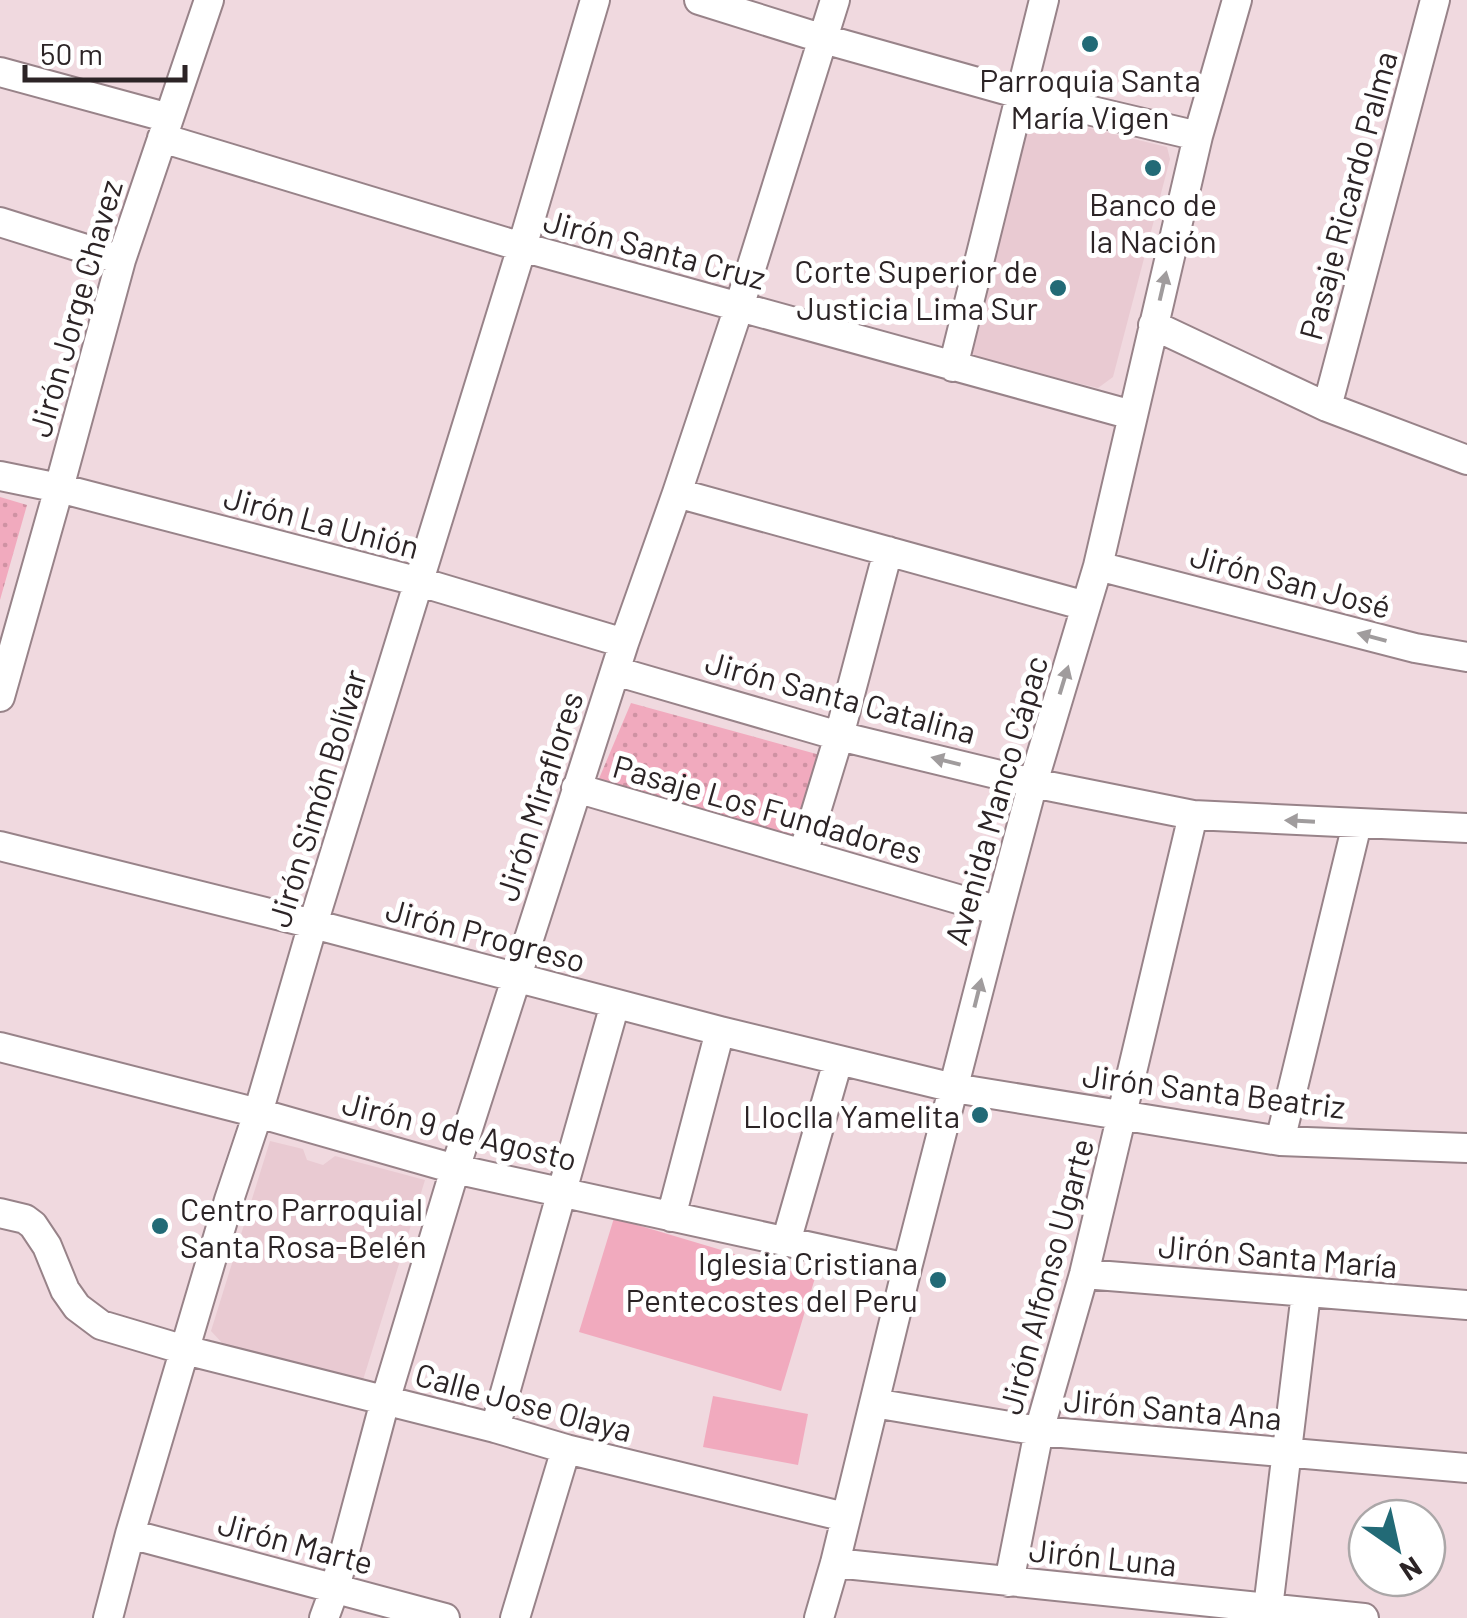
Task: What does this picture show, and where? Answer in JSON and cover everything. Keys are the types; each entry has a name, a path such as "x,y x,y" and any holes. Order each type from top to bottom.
{"street":[{"name":"Jirón Jorge Chavez","path":"0,696 8,639 59,488 121,260 209,0"},
{"name":"Jirón Simón Bolívar","path":"108,1618 229,1200 595,0"},
{"path":"699,0 1020,94 1198,136"},
{"name":"Jirón Miraflores","path":"324,1618 455,1169 576,788 738,307 834,0"},
{"path":"953,366 1044,0"},
{"name":"Avenida Manco Cápac","path":"820,1618 998,911 1098,566 1198,136 1238,0"},
{"name":"Pasaje Ricardo Palma","path":"1328,407 1435,0"},
{"name":"Jirón Santa Cruz","path":"0,72 522,247 1132,415"},
{"path":"0,222 121,260"},
{"path":"1153,325 1328,407 1467,460"},
{"name":"Jirón La Unión","path":"0,476 420,582 624,643"},
{"path":"677,493 1086,606"},
{"path":"803,854 888,551"},
{"name":"Jirón San José","path":"1098,566 1415,648 1467,657"},
{"name":"Jirón Santa Catalina","path":"615,671 839,736 1033,783 1193,814 1467,828"},
{"name":"Pasaje Los Fundadores","path":"576,788 998,911"},
{"name":"Jirón Alfonso Ugarte","path":"1009,1582 1038,1432 1124,1116 1193,814"},
{"path":"1280,1141 1358,824"},
{"name":"Jirón Progreso","path":"0,846 954,1088"},
{"path":"495,1428 615,1004"},
{"path":"671,1218 720,1031"},
{"name":"Jirón 9 de Agosto","path":"0,1047 258,1113 455,1169 906,1268"},
{"path":"786,1242 838,1061"},
{"name":"Jirón Santa Beatriz","path":"954,1088 1280,1141 1467,1148"},
{"name":"Calle Jose Olaya","path":"0,1212 26,1219 33,1225 48,1246 65,1290 88,1318 101,1325 566,1449 845,1517"},
{"name":"Jirón Santa María","path":"1084,1274 1467,1305"},
{"path":"1268,1608 1306,1293"},
{"name":"Jirón Santa Ana","path":"874,1403 1038,1432 1467,1468"},
{"path":"515,1618 566,1449"},
{"name":"Jirón Marte","path":"130,1534 445,1618"},
{"name":"Jirón Luna","path":"835,1564 1009,1582 1186,1609 1268,1608 1364,1618"}],"shaded area":[{"path":"1026,113 1167,147 1170,159 1113,377 1098,388 966,356"},
{"path":"0,497 27,505 0,600"},
{"path":"631,703 820,755 796,837 598,781"},
{"path":"270,1141 303,1149 307,1160 323,1165 335,1156 425,1180 363,1380 224,1345 211,1331"},
{"path":"614,1218 815,1278 781,1391 579,1332"},
{"path":"713,1396 808,1414 798,1465 703,1447"}],"place":[{"name":"Parroquia Santa María Vigen","path":"1090,44"},
{"name":"Banco de la Nación","path":"1153,168"},
{"name":"Corte Superior de Justicia Lima Sur","path":"1058,288"},
{"name":"Lloclla Yamelita","path":"980,1115"},
{"name":"Centro Parroquial Santa Rosa-Belén","path":"160,1226"},
{"name":"Iglesia Cristiana Pentecostes del Peru","path":"938,1280"}]}
